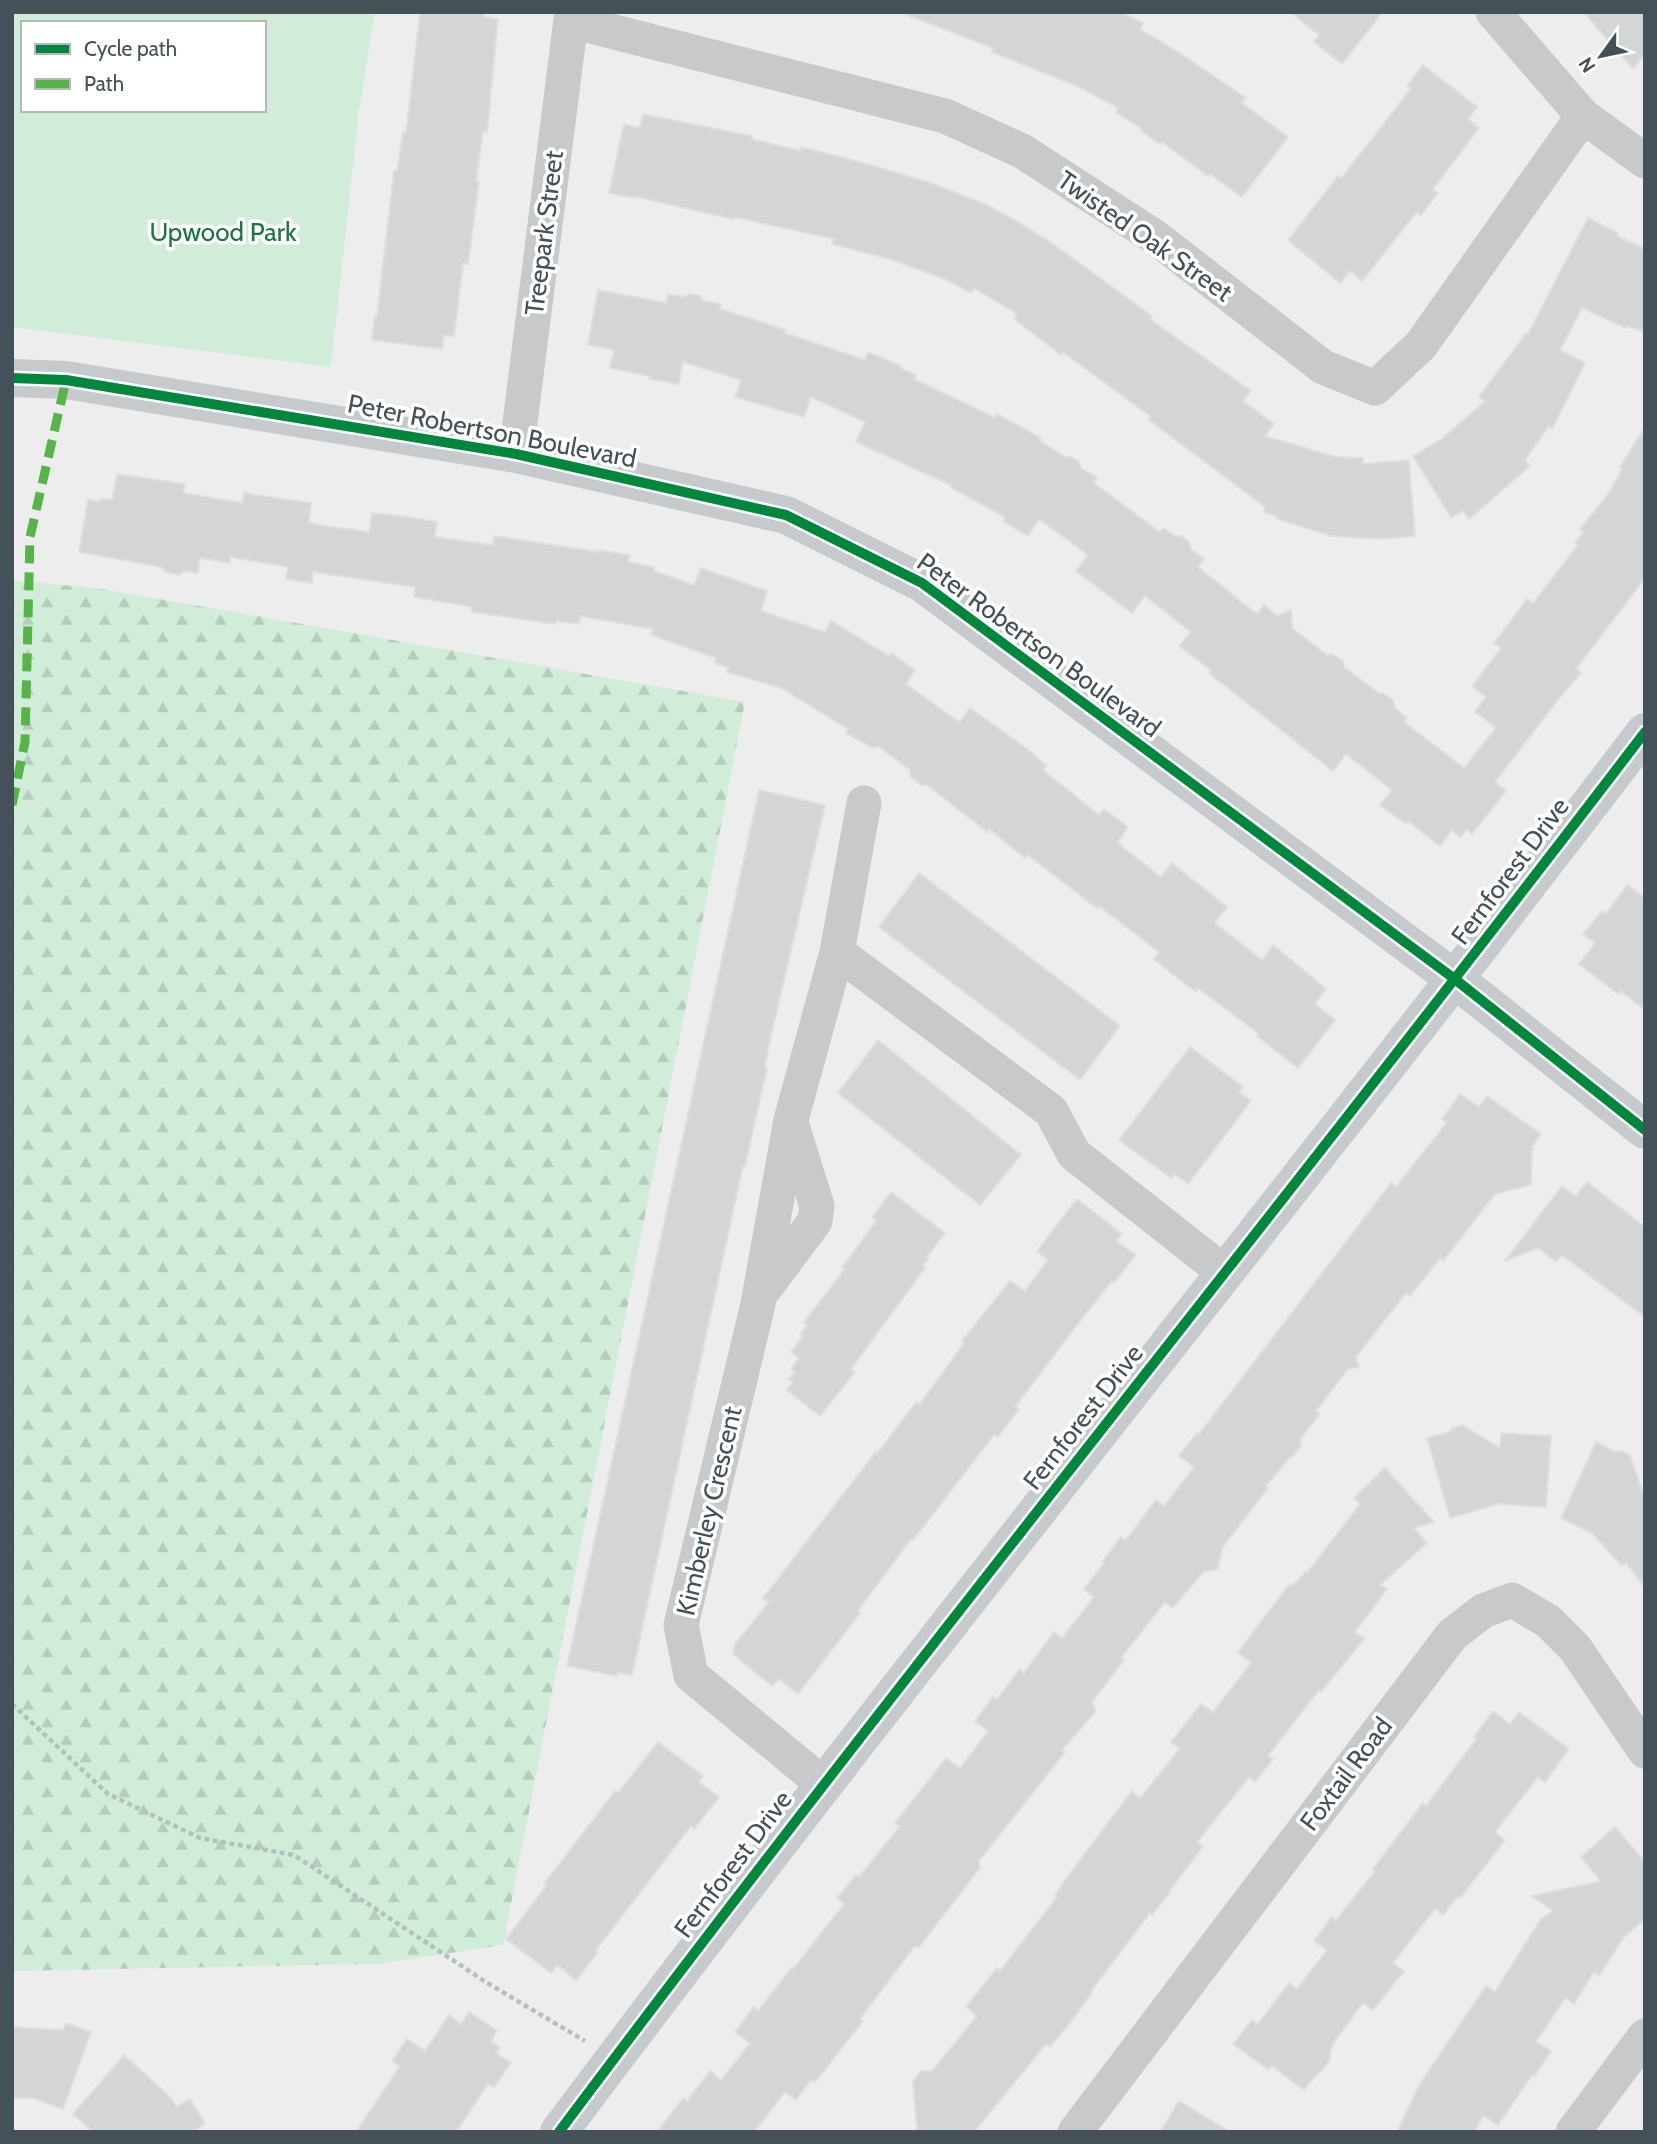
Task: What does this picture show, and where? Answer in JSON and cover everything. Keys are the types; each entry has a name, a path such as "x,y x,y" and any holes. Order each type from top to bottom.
{"street":[{"path":"1493,12 1583,116 1645,161"},
{"name":"Twisted Oak Street","path":"571,17 945,116 1022,151 1155,237 1323,367 1375,388 1421,345 1583,116"},
{"name":"Treepark Street","path":"516,454 571,17"},
{"name":"Peter Robertson Boulevard","path":"12,378 66,380 516,454 786,515 922,583 1456,979 1645,1130"},
{"name":"Fernforest Drive","path":"559,2132 823,1784 1456,979 1645,732"},
{"name":"Kimberley Crescent","path":"823,1784 691,1675 681,1625 758,1304 790,1120 837,952 864,803"},
{"path":"837,952 1051,1111 1074,1154 1225,1273"},
{"name":"Foxtail Road","path":"1075,2132 1452,1635 1483,1611 1512,1600 1548,1621 1575,1648 1645,1751"},
{"path":"1573,2132 1645,2036"}],"path":[{"path":"12,1704 108,1794 200,1838 294,1855 489,1984 614,2058"}],"green space":[{"name":"Upwood Park","path":"12,12 375,12 359,111 331,367 12,327"},
{"path":"12,580 103,589 745,702 503,1945 378,1964 12,1971"}],"building":[{"path":"420,12 485,12 484,17 498,19 487,132 483,131 468,264 463,263 454,336 444,335 442,349 372,340 394,171 397,171 403,132 406,133"},
{"path":"905,12 1121,12 1143,23 1140,29 1246,98 1242,103 1288,137 1242,197 1162,142 1160,144 1141,131 1142,129 1116,112 1118,108 1077,86 992,52 993,48"},
{"path":"1290,12 1383,12 1342,64 1314,42 1319,35"},
{"path":"1584,12 1645,12 1645,55 1633,68"},
{"path":"1423,65 1477,107 1468,119 1479,128 1433,189 1438,193 1421,215 1417,212 1362,281 1350,271 1340,283 1288,240 1338,176 1341,178 1376,134 1411,88 1407,86"},
{"path":"643,114 752,136 752,139 800,151 801,147 860,162 931,183 985,204 1011,218 1049,241 1152,316 1150,319 1251,391 1243,401 1274,424 1265,436 1336,457 1363,458 1363,464 1409,460 1415,536 1382,539 1332,536 1277,519 1277,516 1264,512 1265,507 1149,420 1151,417 1014,319 1017,314 974,288 971,293 947,280 890,259 832,244 834,239 609,193 624,124 640,128"},
{"path":"1588,218 1645,249 1645,332 1627,326 1626,328 1582,308 1560,350 1585,363 1552,429 1549,426 1525,460 1530,466 1469,519 1463,511 1451,518 1413,456 1443,438 1485,401 1479,397 1526,333 1528,334"},
{"path":"598,290 667,303 668,294 700,296 703,301 721,304 720,309 865,360 868,352 901,366 900,368 916,375 914,379 995,418 997,414 1041,438 1039,440 1065,457 1078,461 1081,468 1097,478 1094,483 1160,532 1163,528 1189,542 1191,549 1204,559 1198,567 1257,614 1264,605 1277,616 1291,610 1292,628 1327,655 1332,654 1343,661 1344,667 1380,694 1383,693 1393,700 1395,708 1407,718 1404,722 1464,768 1496,728 1475,712 1486,697 1472,686 1501,648 1494,643 1527,599 1533,603 1578,545 1575,543 1584,532 1580,529 1606,497 1621,472 1620,467 1645,427 1645,578 1576,669 1581,673 1495,782 1506,791 1472,834 1467,829 1460,837 1452,830 1440,846 1408,821 1406,824 1380,805 1392,790 1346,754 1333,771 1209,673 1211,670 1179,646 1191,632 1145,596 1132,613 1076,571 1088,555 1039,519 1028,536 1003,521 1005,517 950,487 951,485 856,442 865,422 811,397 804,417 735,397 741,380 683,362 679,384 610,368 614,350 588,345"},
{"path":"117,474 185,484 183,493 243,503 244,493 311,503 309,522 319,525 369,532 372,513 408,517 437,522 435,537 493,545 494,536 630,555 628,562 654,567 654,571 694,585 701,568 767,591 761,611 825,632 831,621 889,656 891,653 915,670 906,684 959,722 970,708 1026,748 1047,766 1043,770 1099,815 1104,809 1128,827 1118,842 1125,849 1161,877 1172,863 1227,907 1215,923 1262,960 1273,945 1326,989 1315,1004 1335,1020 1298,1068 1257,1036 1259,1034 1198,988 1196,992 1165,968 1154,959 1159,952 1099,906 1098,909 1028,855 1025,858 989,829 987,832 927,785 921,785 910,776 910,770 878,746 873,748 846,733 848,729 781,688 727,672 729,668 715,663 716,658 651,635 653,629 580,616 579,624 556,621 555,624 472,612 472,607 414,597 415,587 313,572 312,583 286,579 288,567 230,557 230,563 200,558 198,573 184,571 180,575 165,572 161,567 79,552 88,499 100,502 101,498 112,500"},
{"path":"759,790 825,805 770,1040 767,1068 743,1166 632,1675 617,1672 617,1676 567,1666"},
{"path":"919,873 1120,1026 1080,1080 879,927"},
{"path":"1628,885 1645,898 1645,1010 1621,991 1618,994 1579,964 1595,943 1583,934 1602,911 1605,914"},
{"path":"878,1040 1021,1155 980,1205 838,1093"},
{"path":"1190,1047 1243,1087 1239,1092 1251,1101 1188,1184 1175,1174 1171,1178 1119,1140"},
{"path":"1460,1094 1479,1107 1487,1096 1541,1134 1532,1147 1531,1185 1495,1194 1443,1261 1440,1258 1410,1296 1406,1293 1356,1357 1359,1367 1348,1369 1316,1411 1320,1414 1300,1439 1301,1446 1266,1486 1268,1488 1222,1548 1218,1569 1203,1572 1173,1608 1165,1602 1121,1658 1124,1660 1092,1702 1096,1711 1062,1750 1065,1752 979,1861 980,1868 919,1947 914,1947 860,2019 863,2021 816,2081 810,2081 796,2100 785,2092 754,2132 657,2132 683,2098 687,2101 710,2071 721,2080 750,2043 735,2032 754,2007 758,2011 844,1904 837,1898 856,1875 859,1877 900,1826 895,1823 946,1758 960,1768 988,1731 975,1721 993,1697 997,1699 1020,1669 1024,1673 1054,1632 1062,1638 1094,1597 1084,1589 1121,1537 1125,1541 1156,1500 1164,1506 1194,1467 1179,1456 1197,1433 1199,1434 1391,1183 1396,1187 1447,1122 1442,1119"},
{"path":"1587,1182 1645,1227 1645,1317 1562,1255 1556,1262 1538,1248 1505,1261 1562,1186 1576,1196"},
{"path":"891,1192 945,1233 927,1257 929,1258 923,1266 925,1268 856,1362 851,1370 855,1372 820,1416 787,1390 793,1382 789,1379 795,1372 791,1369 799,1358 791,1352 803,1336 800,1334 807,1325 804,1322 845,1269 842,1268 876,1221 872,1217"},
{"path":"1077,1199 1122,1234 1116,1241 1136,1255 1070,1334 1015,1407 1019,1409 998,1437 994,1435 913,1540 911,1539 858,1611 860,1613 798,1694 779,1679 772,1686 733,1654 735,1644 769,1602 763,1598 916,1402 920,1404 964,1343 962,1341 1010,1281 1025,1291 1048,1260 1037,1251"},
{"path":"1462,1425 1500,1448 1501,1433 1551,1436 1546,1507 1498,1504 1450,1518 1427,1438 1450,1432 1452,1428"},
{"path":"1596,1442 1616,1452 1630,1455 1645,1500 1645,1588 1626,1563 1622,1566 1592,1533 1561,1518"},
{"path":"1385,1468 1434,1522 1414,1528 1427,1543 1380,1585 1387,1589 1355,1632 1364,1639 1321,1692 1319,1690 1268,1756 1273,1759 1255,1782 1249,1777 1197,1842 1203,1847 1091,1991 1074,2018 1050,2047 1046,2044 974,2132 917,2132 913,2081 921,2071 932,2071 977,2016 966,2007 997,1968 1000,1971 1057,1897 1055,1895 1068,1876 1132,1791 1140,1798 1180,1749 1171,1742 1201,1704 1213,1712 1251,1663 1238,1652 1288,1586 1295,1584 1307,1573 1360,1504 1354,1498"},
{"path":"1493,1711 1510,1724 1519,1712 1569,1749 1545,1782 1538,1777 1495,1832 1505,1840 1461,1897 1456,1898 1443,1915 1435,1909 1393,1963 1404,1971 1373,2010 1363,2003 1332,2045 1329,2062 1304,2090 1272,2066 1269,2070 1233,2044 1252,2020 1258,2024 1289,1983 1297,1989 1327,1950 1314,1941 1332,1917 1336,1920 1375,1871 1373,1869 1423,1803 1426,1806 1477,1738 1474,1737"},
{"path":"658,1742 703,1776 699,1782 719,1797 694,1829 691,1826 576,1980 557,1965 551,1973 506,1939 615,1791 618,1793"},
{"path":"1615,1827 1645,1862 1645,1919 1624,1937 1599,1976 1594,1972 1574,2004 1565,1998 1536,2042 1551,2051 1534,2077 1532,2075 1498,2125 1483,2115 1475,2132 1397,2132 1419,2085 1486,1986 1495,1992 1541,1919 1553,1911 1532,1896 1601,1881 1581,1857"},
{"path":"469,2012 497,2031 491,2041 500,2048 496,2053 511,2063 494,2087 488,2084 456,2132 356,2132 400,2066 392,2061 407,2039 425,2051 449,2015 461,2024"},
{"path":"66,2023 91,2032 63,2109 33,2098 12,2098 12,2027 63,2030"},
{"path":"124,2055 170,2097 177,2107 190,2099 205,2123 193,2132 93,2132 73,2114"},
{"path":"1179,2101 1230,2132 1160,2132"}],"marked path":[{"path":"12,805 25,742 30,537 66,380"}],"cycle path":[{"path":"12,378 66,380 516,454 786,515 922,583 1456,980 1645,1130"},
{"path":"559,2132 828,1780 1645,732"}]}
